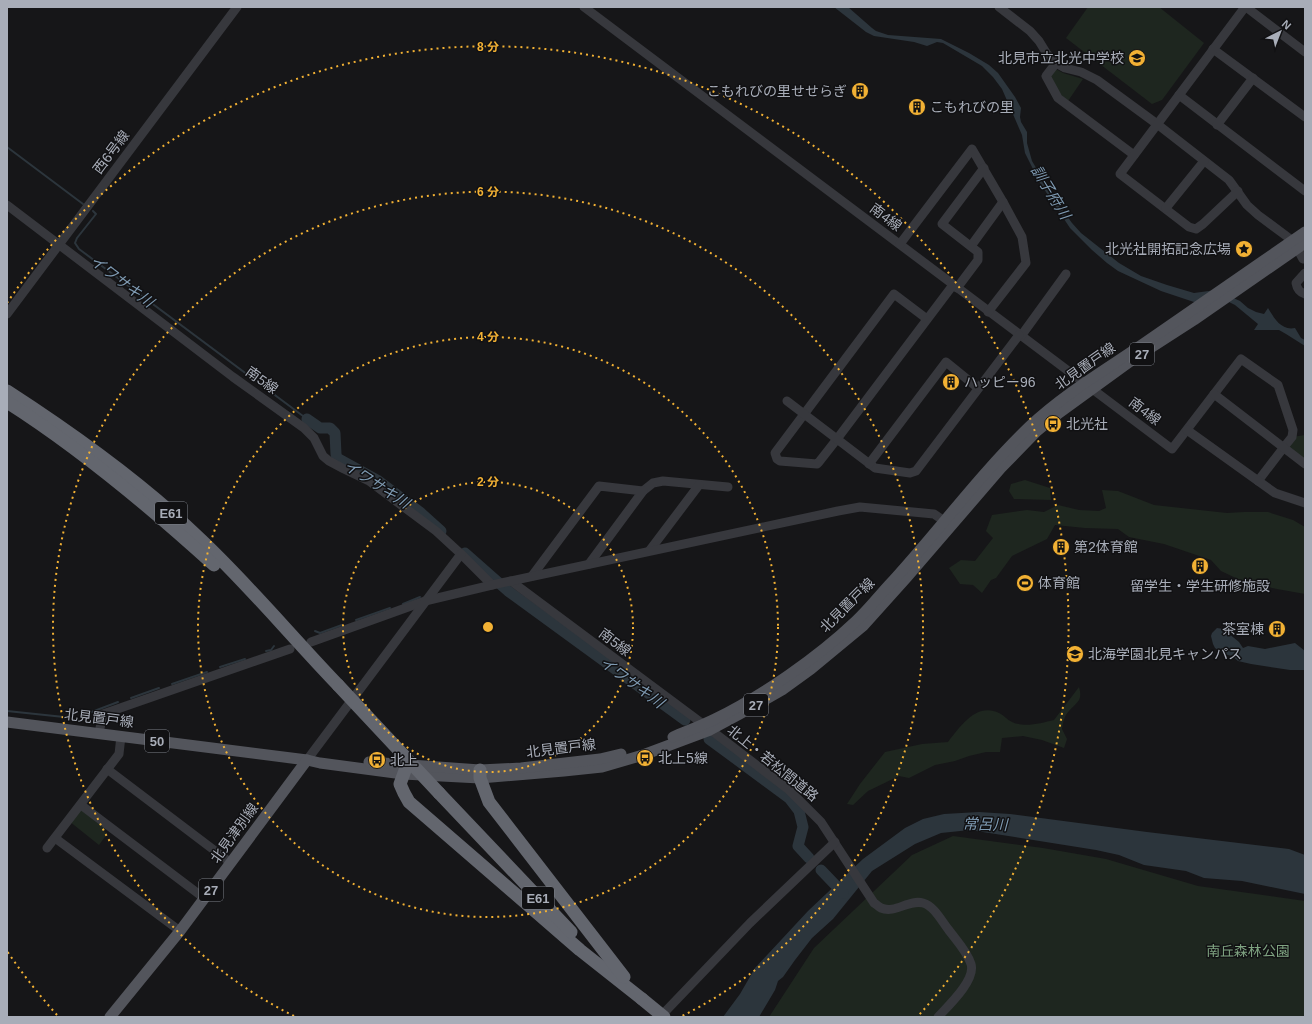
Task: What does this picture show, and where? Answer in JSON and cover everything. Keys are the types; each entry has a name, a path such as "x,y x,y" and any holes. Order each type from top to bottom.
{"highway":[{"name":"E61","path":"7,391 117,466 199,537 244,583 314,660 585,947 664,1017"},
{"name":"E61","path":"7,402 26,414 118,482 192,544 314,660"},
{"path":"405,770 400,784 409,802 580,950 642,999"},
{"path":"480,774 488,802 613,965 642,999"}],"main road":[{"name":"北見置戸線","path":"7,722 307,760 320,763 480,774 600,759 642,748 706,727 775,684 831,643 857,620 902,571 1037,431 1060,413 1089,386 1298,244 1305,232"},
{"name":"北見津別線","path":"110,1017 180,931 307,760"}],"street":[{"name":"西6号線","path":"7,314 237,7"},
{"name":"南4線","path":"584,7 1172,449 1188,430"},
{"path":"999,7 1030,31 1039,41 1047,54 1056,63 1065,68 1082,72 1097,80 1229,180 1248,205 1258,215 1298,244 1303,259 1305,257"},
{"path":"1238,191 1196,229 1189,227 1120,174 1245,7 1305,52"},
{"path":"1213,49 1305,117"},
{"path":"1056,63 1046,76 1058,98 1134,155"},
{"path":"1217,124 1253,78"},
{"path":"1179,95 1305,191"},
{"path":"900,244 972,149 1004,202 1022,237 1026,263 988,312"},
{"path":"1166,208 1204,161"},
{"path":"927,319 894,294 775,453 777,459 780,461 817,464 927,319 978,260 978,252 942,224 984,168"},
{"path":"971,246 1004,202"},
{"name":"南5線","path":"7,205 233,377 304,428 314,438 323,456 329,461 369,480 436,531 461,554 500,583 706,727"},
{"path":"1305,273 1296,283 1297,289 1301,293 1305,294"},
{"path":"787,400 875,468 910,473 916,471 1066,274"},
{"path":"1258,481 1292,437 1293,430 1278,386 1241,359 1188,430 1274,493 1305,503"},
{"path":"869,464 946,362 978,388"},
{"path":"1214,394 1305,464"},
{"path":"589,564 643,491 652,483 663,481 728,487"},
{"path":"650,550 699,485"},
{"path":"532,576 599,486 643,491"},
{"path":"311,642 425,602 500,583 650,550 860,507 934,514 948,523"},
{"path":"307,760 461,554"},
{"path":"99,733 104,714 290,649"},
{"name":"北上・若松間道路","path":"706,727 789,790 821,822 874,903 881,908 889,910 915,902 924,903 934,909 964,951 972,966 969,981 954,1001 938,1017"},
{"path":"47,848 119,754 121,736"},
{"path":"107,770 231,863"},
{"path":"81,805 204,898"},
{"path":"55,838 180,931"},
{"path":"660,1017 750,923 837,845"}],"green space":[{"name":"北見市立北光中学校","path":"1088,7 1159,7 1204,43 1162,100 1152,104 1066,38"},
{"path":"1056,69 1063,73 1083,79 1068,101 1059,93 1050,77"},
{"path":"1305,435 1305,464 1284,447 1292,437"},
{"path":"1025,480 1050,488 1051,500 1014,499 1009,491 1011,484"},
{"path":"1102,490 1118,491 1154,505 1227,513 1268,512 1293,520 1305,527 1305,594 1242,581 1221,571 1211,560 1164,544 1129,537 1118,529 1055,525 1047,539 1012,556 996,578 991,580 982,593 973,585 960,584 949,568 961,560 975,561 993,538 986,531 992,515 1027,510 1044,512 1058,505 1079,510 1099,511 1106,508"},
{"path":"1079,687 1080,698 1067,713 1063,722 1062,729 1067,739 1064,748 1042,740 1023,736 1002,738 1000,752 986,752 935,765 909,778 899,776 868,791 853,805 847,804 860,784 885,752 922,744 948,742 963,723 976,713 983,711 991,710 999,713 1010,721 1022,725 1054,720"},
{"path":"81,805 108,825 104,831 107,834 99,845 69,821"},
{"name":"南丘森林公園","path":"953,836 1043,848 1106,859 1198,886 1305,901 1305,1017 769,1017 814,948 912,855"}],"water":[{"name":"訓子府川","path":"834,7 848,7 876,31 888,35 941,39 989,65 998,73 1021,108 1021,122 1027,132 1027,143 1032,161 1054,198 1081,233 1119,263 1141,276 1194,293 1216,290 1240,301 1248,308 1256,312 1264,314 1268,308 1275,320 1282,326 1286,328 1295,328 1301,338 1305,340 1305,346 1279,330 1254,330 1258,324 1235,305 1229,302 1200,304 1161,291 1118,271 1092,250 1070,228 1040,183 1025,153 1022,135 1002,89 982,66 943,43 937,42 927,46 914,42 874,36 866,32"},
{"path":"1217,628 1223,629 1239,642 1243,648 1248,646 1265,649 1295,643 1305,651 1305,670 1290,670 1238,661 1232,656 1224,654 1215,648 1211,636"},
{"name":"常呂川","path":"979,812 1010,814 1289,849 1305,855 1305,894 1242,881 1204,878 1186,871 1144,865 1119,855 1096,850 970,830 941,833 915,844 872,871 833,919 812,938 783,977 778,981 775,990 759,1017 723,1017 740,994 755,968 808,911 863,859 905,828 923,819 944,814"}],"waterway":[{"name":"イワサキ川","path":"7,147 83,204"},
{"name":"イワサキ川","path":"93,211 96,214 77,238 75,243 79,249 307,419"},
{"name":"イワサキ川","path":"307,419 320,428 330,428 335,433 337,458 377,480 421,513 441,531"},
{"name":"イワサキ川","path":"465,553 508,591 685,720"},
{"path":"403,604 420,597"},
{"path":"356,620 390,608"},
{"path":"315,631 320,633 342,625"},
{"path":"266,651 271,650 274,646"},
{"path":"220,667 245,659"},
{"path":"172,684 207,672"},
{"path":"131,698 159,688"},
{"path":"81,716 118,702"},
{"path":"7,711 64,717"},
{"name":"イワサキ川","path":"709,739 789,798 799,811 803,827 798,846 809,858"},
{"name":"イワサキ川","path":"821,870 843,893"}],"place":[{"name":"北見市立北光中学校","path":"1137,58"},
{"name":"こもれびの里せせらぎ","path":"860,91"},
{"name":"こもれびの里","path":"917,107"},
{"name":"北光社開拓記念広場","path":"1244,249"},
{"name":"ハッピー96","path":"951,382"},
{"name":"北光社","path":"1053,424"},
{"name":"第2体育館","path":"1061,547"},
{"name":"留学生・学生研修施設","path":"1200,566"},
{"name":"体育館","path":"1025,583"},
{"name":"茶室棟","path":"1277,629"},
{"name":"北海学園北見キャンパス","path":"1075,654"},
{"name":"北上5線","path":"645,758"},
{"name":"北上","path":"377,760"}]}
